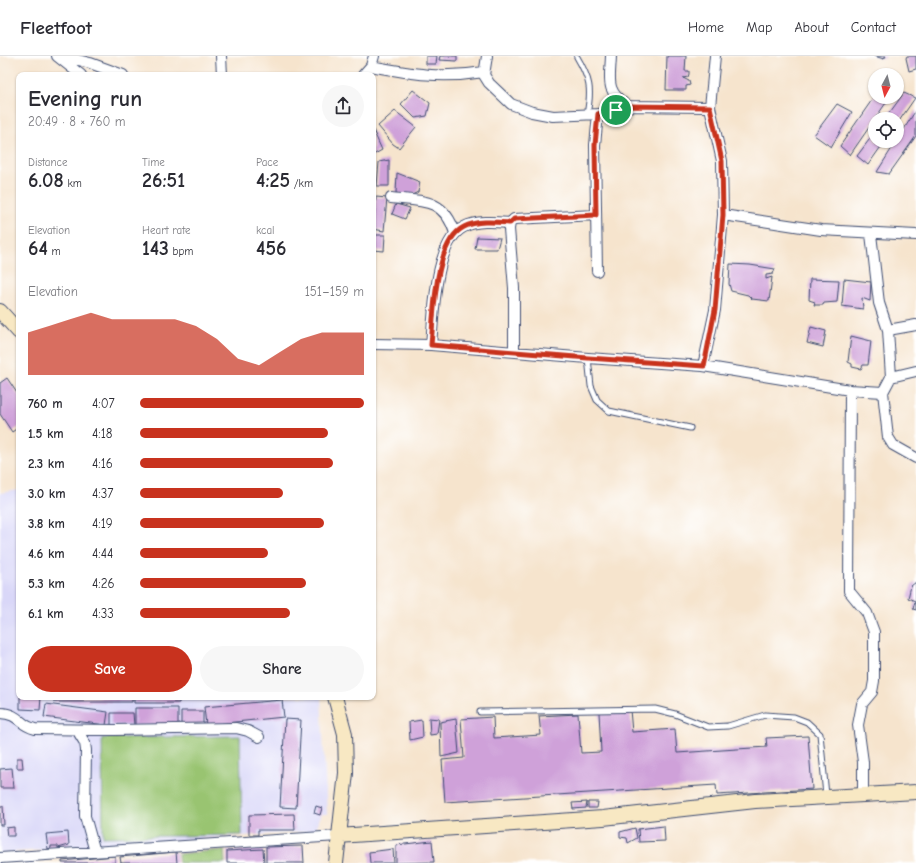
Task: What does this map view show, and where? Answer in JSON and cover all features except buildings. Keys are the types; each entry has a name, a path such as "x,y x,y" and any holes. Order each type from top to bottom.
{"street":[{"path":"57,56 77,72"},
{"path":"62,56 90,63 115,72"},
{"path":"222,56 222,72"},
{"path":"365,72 370,66 374,56"},
{"path":"487,56 484,72 489,83 510,104 553,116 593,114 627,106 710,107"},
{"path":"611,56 610,86 612,93 627,106"},
{"path":"704,366 715,310 723,215 722,161 710,107 715,56"},
{"path":"370,66 412,74 440,76 484,72"},
{"path":"593,114 595,145 597,272"},
{"path":"391,198 432,203 439,207 447,216 455,234"},
{"path":"514,352 514,288 509,229 510,223 514,219 596,215"},
{"path":"723,215 821,230 871,234 916,235"},
{"path":"431,345 440,261 455,234 464,227 482,223 510,223"},
{"path":"871,234 879,303 888,330 891,377 883,392 888,437 890,443 916,458"},
{"path":"0,311 16,329"},
{"path":"888,330 916,325"},
{"path":"376,344 431,345 704,366 850,390 883,392"},
{"path":"891,377 916,371"},
{"path":"850,390 849,591 867,613 874,632 874,681 872,692 862,704 858,725 863,762 863,795"},
{"path":"336,700 345,734 346,759 346,773 336,863"},
{"path":"0,713 14,715 24,725 35,729 77,730 236,728 248,731 259,737"},
{"path":"77,730 85,743 84,812 95,852"},
{"path":"0,858 603,818 755,801 916,792"}],"lane":[{"path":"577,57 589,82 593,114"},
{"path":"588,358 591,386 597,400 609,412 690,428"},
{"path":"480,712 655,709 675,714 708,727 728,726 765,715 794,717 807,722 820,734 826,796"}],"shaded area":[{"path":"16,490 16,700 321,700 327,814 321,814 315,831 0,853 0,493"}],"green space":[{"path":"240,736 242,835 103,837 102,738"},
{"path":"224,850 225,863 179,863 178,854"}],"route":[{"path":"627,106 710,107 722,161 721,186 723,215 715,310 704,366 431,345 440,261 455,234 464,227 482,223 510,223 514,219 596,215 595,145 598,114 616,110 627,106"}]}
